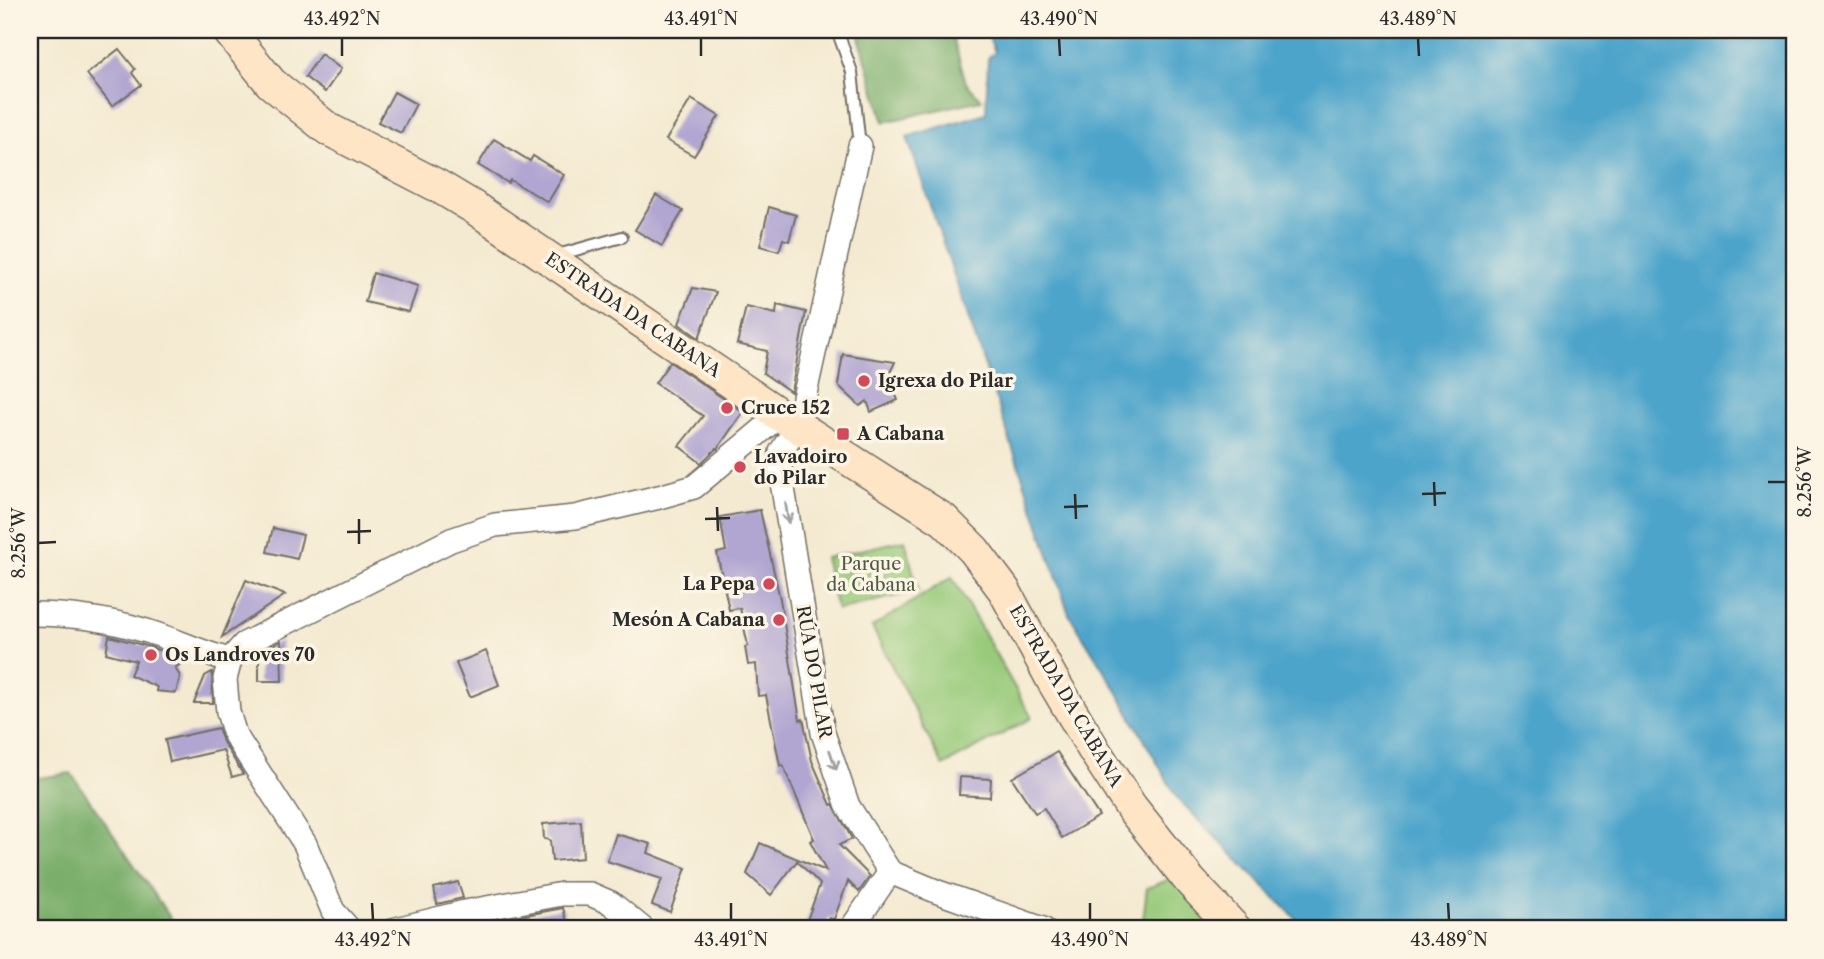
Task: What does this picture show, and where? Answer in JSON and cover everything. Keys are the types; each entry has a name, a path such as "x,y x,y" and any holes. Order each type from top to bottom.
{"main road":[{"name":"ESTRADA DA CABANA","path":"228,30 271,83 328,129 439,186 944,520 974,550 1004,590 1052,679 1131,807 1190,881 1236,929"}],"street":[{"name":"RÚA DO PILAR","path":"860,146 781,452 780,470 823,733 848,806 890,872"},
{"path":"345,928 333,911 305,844 235,735 228,712 225,679 230,660 244,644 451,540 495,525 575,517 694,486 789,420"},
{"path":"30,614 61,614 143,630 189,649 230,660"},
{"path":"851,929 890,872 1043,929"},
{"path":"396,929 465,912 562,894 590,894 611,903 643,929"}],"lane":[{"path":"837,30 854,82 860,146"},
{"path":"548,257 622,237"}],"green space":[{"path":"857,30 951,30 966,83 982,100 884,122"},
{"name":"Parque da Cabana","path":"905,540 918,591 837,610 825,558"},
{"path":"952,577 1032,718 943,766 872,627"},
{"path":"71,773 178,929 30,929 30,779"},
{"path":"1174,878 1220,929 1158,929 1143,920 1147,888"}],"water":[{"path":"986,30 1794,30 1794,929 1306,929 1177,798 1115,688 1069,614 907,137 986,113 988,58 995,52"}],"building":[{"path":"119,49 135,69 132,73 141,85 112,106 87,74"},
{"path":"321,54 341,69 325,92 305,77"},
{"path":"394,92 416,104 401,133 378,122"},
{"path":"691,99 719,116 694,156 666,140"},
{"path":"494,139 530,161 533,156 564,175 548,202 478,165"},
{"path":"656,195 683,211 662,246 635,230"},
{"path":"769,207 796,215 789,241 783,239 779,251 760,246"},
{"path":"373,273 418,286 409,312 365,302"},
{"path":"693,288 716,292 699,338 679,324"},
{"path":"777,305 806,312 791,392 763,373 767,351 737,344 746,307 776,314"},
{"name":"Igrexa do Pilar","path":"843,354 895,362 888,377 898,400 871,412 867,401 860,406 838,385"},
{"path":"670,362 743,412 718,448 701,463 679,446 703,416 655,383"},
{"path":"760,510 780,599 800,720 803,719 812,761 831,805 833,804 852,839 839,845 870,876 859,892 848,881 834,919 829,918 824,929 806,923 820,884 797,861 771,895 747,874 760,843 826,871 810,841 814,839 783,765 780,766 766,695 758,696 756,664 748,665 745,647 748,646 740,608 729,610 717,553 726,551 720,517"},
{"path":"273,528 303,535 297,559 267,552"},
{"path":"246,580 285,595 222,637"},
{"path":"109,636 186,660 175,668 180,676 176,693 156,691 157,687 130,675 136,661 106,653"},
{"path":"281,641 282,681 259,681 259,652"},
{"path":"486,651 499,685 470,697 456,663"},
{"path":"212,672 213,703 194,703 205,676"},
{"path":"218,728 223,742 243,774 232,777 223,750 170,762 165,740"},
{"path":"1057,752 1099,816 1062,838 1044,808 1035,813 1012,778"},
{"path":"960,777 991,779 990,797 959,795"},
{"path":"581,821 583,858 552,861 550,840 544,839 543,824"},
{"path":"616,834 651,844 648,853 686,868 670,912 652,905 662,879 607,861"},
{"path":"458,882 463,898 437,904 434,888"},
{"path":"563,908 569,929 481,929 480,925 494,921"}],"place":[{"name":"Igrexa do Pilar","path":"864,381"},
{"name":"Cruce 152","path":"727,408"},
{"name":"A Cabana","path":"843,434"},
{"name":"Lavadoiro do Pilar","path":"740,467"},
{"name":"La Pepa","path":"769,584"},
{"name":"Mesón A Cabana","path":"779,620"},
{"name":"Os Landroves 70","path":"151,655"}]}
